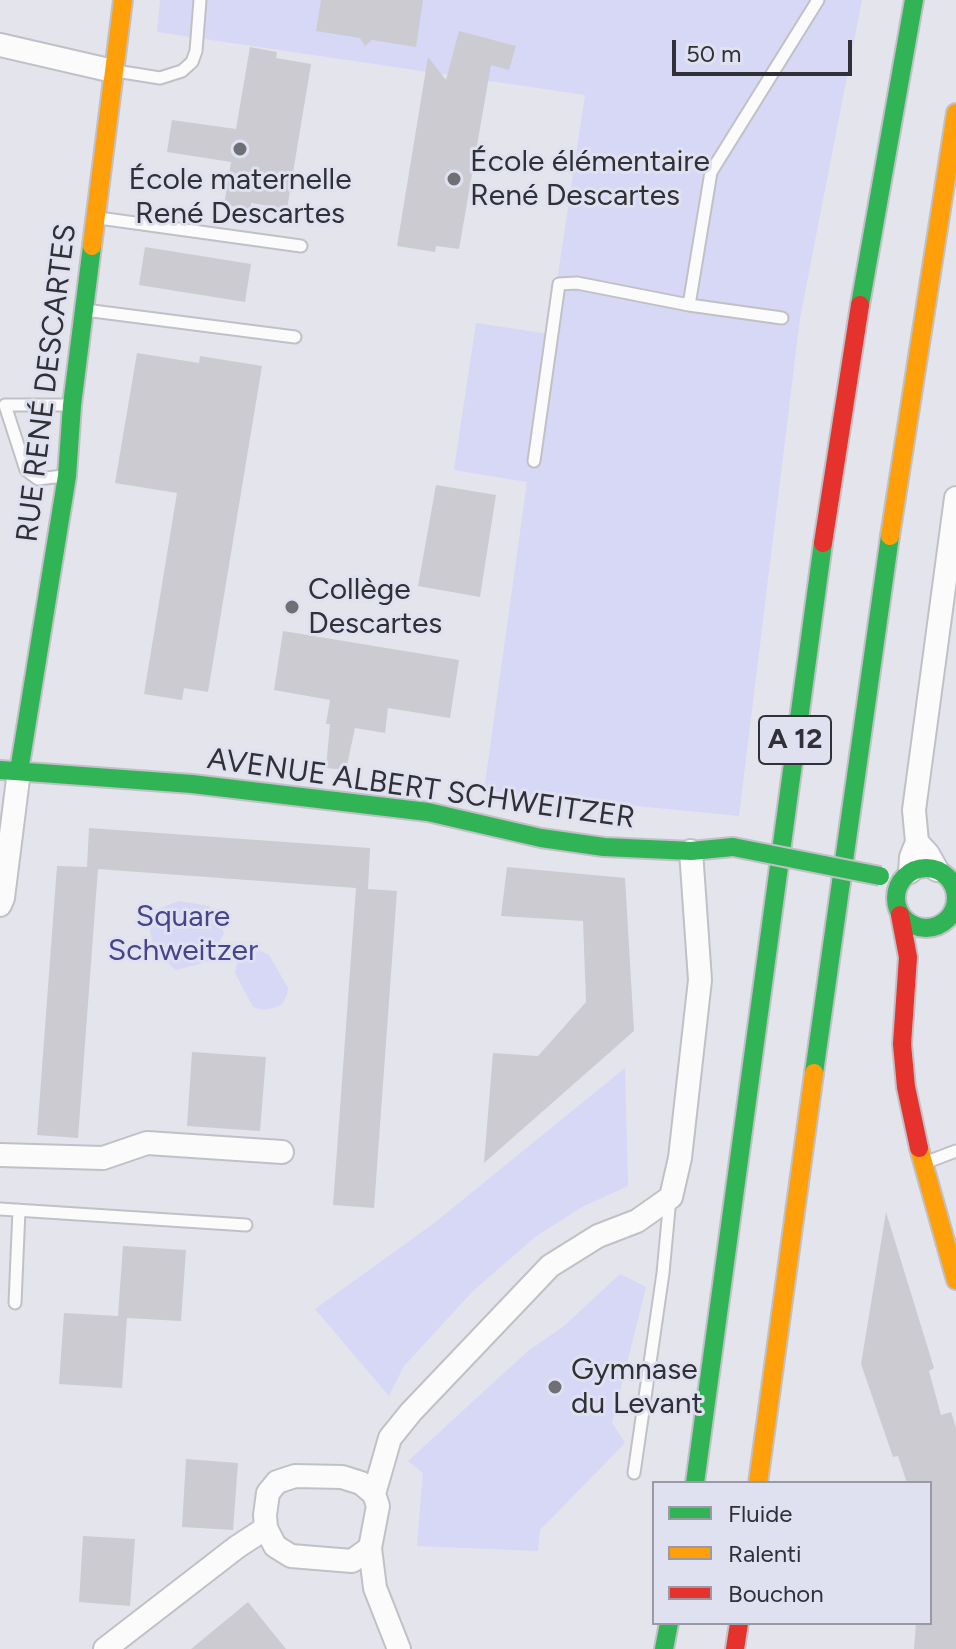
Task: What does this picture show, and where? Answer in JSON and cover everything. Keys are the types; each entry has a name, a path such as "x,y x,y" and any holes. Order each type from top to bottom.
{"main road":[{"name":"RUE RENÉ DESCARTES","path":"10,770 67,476 72,405 123,0"},
{"name":"A 12","path":"695,1481 809,637 848,375 914,0"},
{"name":"A 12","path":"758,1481 871,659 956,113"},
{"name":"AVENUE ALBERT SCHWEITZER","path":"10,770 192,784 428,812 541,838 604,847 732,855 879,883 908,874"},
{"path":"879,883 899,911 907,921 923,928 938,925 953,915 956,899 948,880 919,869 908,874 897,890 899,911 908,957 902,1044 908,1100 956,1280"},
{"path":"908,957 919,942 923,928"},
{"path":"664,1649 669,1625"},
{"path":"676,1649 679,1625"},
{"path":"735,1649 739,1625"}],"street":[{"path":"0,45 113,71"},
{"path":"908,874 917,842 914,810 956,498"},
{"path":"0,905 3,898 10,770"},
{"path":"917,842 948,880"},
{"path":"374,1494 390,1438 550,1266 598,1236 637,1221 671,1197 680,1158 700,980 691,851"},
{"path":"0,1155 103,1158 147,1143 282,1152"},
{"path":"342,1477 385,1452"},
{"path":"361,1554 291,1556 275,1546 266,1528 268,1493 277,1482 295,1476 342,1477 361,1483 374,1494 378,1506 361,1554 399,1649"},
{"path":"105,1649 266,1528"}],"lane":[{"path":"113,71 160,78 182,71 192,62 196,51 200,0"},
{"path":"689,305 711,172 818,0"},
{"path":"96,218 301,246"},
{"path":"534,461 559,284 577,283 689,305 782,318"},
{"path":"84,310 295,337"},
{"path":"67,476 38,479 26,470 2,403 72,405"},
{"path":"923,1163 953,1156"},
{"path":"634,1473 671,1197"},
{"path":"0,1209 246,1225"},
{"path":"15,1303 19,1210"}],"green space":[{"path":"160,0 862,0 800,318 739,816 484,791 527,482 454,470 476,323 549,334 585,95 157,32"},
{"name":"Square Schweitzer","path":"179,901 209,906 224,933 210,961 176,970 154,952 150,931 155,910"},
{"path":"261,951 269,955 288,988 282,1004 262,1010 253,1007 235,973 237,963 244,957"},
{"path":"625,1068 628,1186 582,1207 535,1237 472,1292 404,1366 389,1396 315,1309 433,1224"},
{"name":"Gymnase du Levant","path":"620,1274 646,1287 612,1423 625,1443 540,1530 538,1551 417,1546 423,1473 408,1461 528,1351 564,1326"}],"building":[{"path":"321,0 423,0 416,47 372,40 365,46 360,38 316,31"},
{"path":"459,31 516,46 509,70 491,65 459,249 436,246 435,252 397,246 428,57 446,80"},
{"path":"250,47 277,52 276,58 311,64 287,209 251,203 251,209 224,205 231,162 167,152 172,120 236,129"},
{"path":"145,247 251,264 245,302 139,285"},
{"path":"137,353 199,363 200,356 262,366 208,692 184,688 182,700 144,694 177,493 115,483"},
{"path":"436,485 496,495 480,597 418,586"},
{"path":"283,631 459,660 450,718 388,708 385,733 355,728 346,770 326,768 330,724 326,724 330,700 274,690"},
{"path":"89,828 370,848 368,889 397,891 374,1208 333,1205 356,888 98,869 78,1138 37,1135 57,866 87,867"},
{"path":"507,867 625,878 634,1031 484,1163 493,1053 538,1056 586,1002 583,921 501,916"},
{"path":"192,1052 266,1057 260,1131 187,1126"},
{"path":"886,1212 934,1368 929,1371 941,1415 951,1412 956,1428 956,1649 914,1649 916,1625 932,1625 932,1481 906,1481 898,1456 893,1457 861,1364"},
{"path":"123,1246 186,1250 181,1321 127,1318 122,1388 59,1384 64,1313 118,1316"},
{"path":"186,1459 238,1463 233,1530 182,1527"},
{"path":"83,1536 135,1539 130,1606 79,1602"},
{"path":"248,1602 286,1649 191,1649"}],"traffic: fast":[{"path":"860,305 914,0"},
{"path":"19,771 67,476 72,405 92,246"},
{"path":"814,1073 890,536"},
{"path":"695,1481 823,543"},
{"path":"0,770 192,784 428,812 541,838 604,847 691,851 733,847"},
{"path":"733,847 880,876"},
{"path":"926,868 937,870 947,877 954,887 956,898 954,909 947,919 937,926 926,928 915,926 905,919 898,909 896,898 898,887 905,877 915,870 926,868"},
{"path":"664,1649 669,1625"}],"traffic: slow":[{"path":"92,246 123,0"},
{"path":"890,536 956,113"},
{"path":"758,1481 814,1073"},
{"path":"919,1148 956,1280"}],"traffic: jam":[{"path":"823,543 860,305"},
{"path":"900,915 908,957 902,1044 906,1087 919,1148"},
{"path":"735,1649 739,1625"}],"place":[{"name":"École maternelle René Descartes","path":"240,149"},
{"name":"École élémentaire René Descartes","path":"454,179"},
{"name":"Collège Descartes","path":"292,607"},
{"name":"Gymnase du Levant","path":"555,1387"}]}
